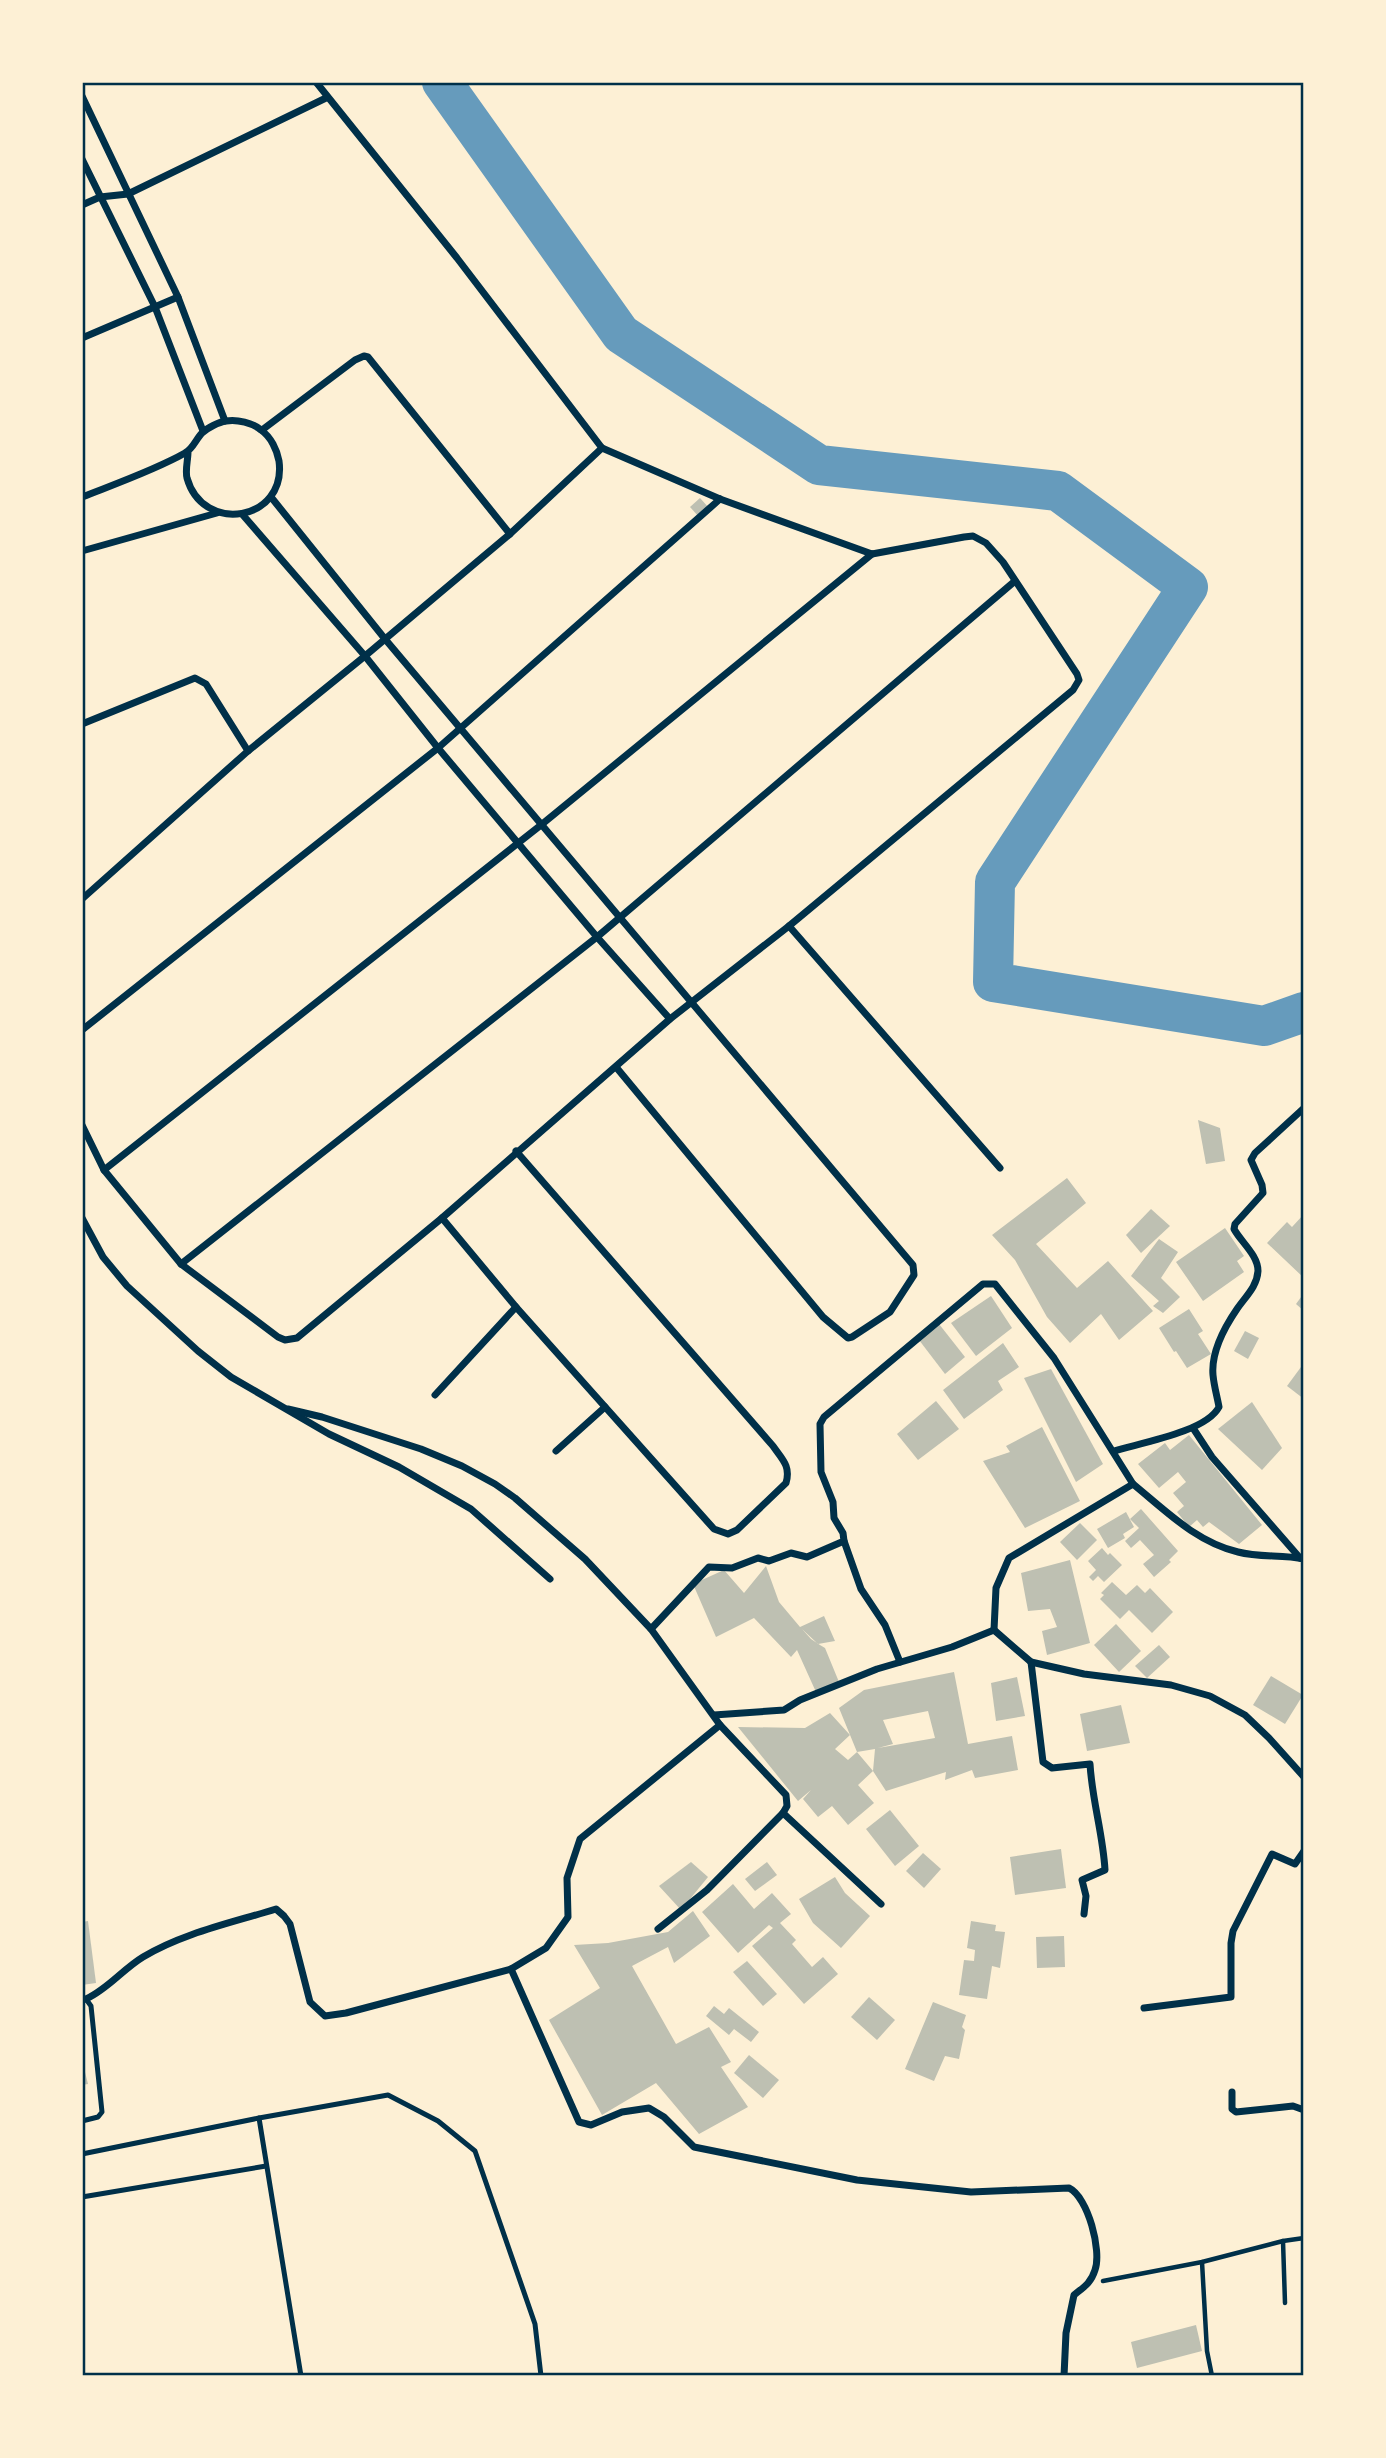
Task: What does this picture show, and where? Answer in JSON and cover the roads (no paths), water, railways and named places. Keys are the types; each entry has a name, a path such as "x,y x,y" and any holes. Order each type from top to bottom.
{"street":[{"path":"316,82 326,98 457,258 602,448 720,499 872,554"},
{"path":"82,96 178,297 226,421"},
{"path":"82,205 100,197 128,194 326,98"},
{"path":"82,159 155,307 203,432"},
{"path":"82,338 178,297"},
{"path":"262,430 355,360 368,357 509,534"},
{"path":"82,497 188,452 203,432 226,421 244,422 262,430 277,449 280,474 271,496 258,508 242,514 217,513 82,551"},
{"path":"82,899 248,751 509,534 602,448"},
{"path":"188,452 186,476 197,499 217,513"},
{"path":"271,496 385,639 913,1265 914,1276 886,1317 852,1337 843,1336 616,1067"},
{"path":"82,1030 438,748 720,499"},
{"path":"242,514 365,656 438,748 597,937 670,1019"},
{"path":"82,1125 104,1170 181,1265 278,1338 291,1340 302,1334 442,1218 670,1019 789,926 1076,686 1079,680 1077,674 1015,581 986,543 973,536 872,554 541,825 104,1170"},
{"path":"181,1265 621,918 1015,581"},
{"path":"82,724 195,678 206,684 248,751"},
{"path":"789,926 1000,1168"},
{"path":"1114,1451 1193,1428 1211,1418 1219,1407 1213,1362 1219,1341 1256,1281 1258,1270 1256,1261 1234,1229 1235,1224 1263,1193 1262,1185 1251,1164 1252,1156 1304,1108"},
{"path":"442,1218 516,1307 714,1529 728,1534 737,1530 786,1483 789,1473 787,1465 516,1151"},
{"path":"82,1218 103,1257 136,1294 198,1352 231,1377 329,1434 399,1467 471,1509 550,1579"},
{"path":"900,1662 885,1625 861,1589 843,1533 834,1518 833,1502 821,1472 820,1424 824,1417 983,1284 995,1284 1054,1358 1133,1485 1200,1538 1239,1553 1302,1559"},
{"path":"435,1395 516,1307"},
{"path":"556,1451 605,1407"},
{"path":"288,1409 322,1417 462,1466 514,1498 585,1559 651,1629 720,1725 786,1796 787,1806 783,1814 698,1898 659,1929"},
{"path":"1193,1428 1212,1457 1302,1559"},
{"path":"994,1630 996,1588 1009,1558 1133,1485"},
{"path":"651,1629 709,1567 732,1568 758,1558 769,1561 791,1553 807,1557 844,1541"},
{"path":"713,1715 784,1710 800,1700 877,1669 952,1647 994,1630"},
{"path":"994,1630 1031,1662 1118,1680 1171,1685 1210,1696 1245,1715 1304,1777"},
{"path":"1031,1662 1043,1762 1052,1768 1090,1764 1091,1787 1104,1845 1105,1870 1082,1880 1086,1896 1084,1914"},
{"path":"84,1999 104,1987 125,1969 171,1941 276,1909 290,1924 310,2002 325,2016 346,2013 511,1969 547,1948 568,1917 567,1878 580,1839 720,1725"},
{"path":"783,1814 881,1904"},
{"path":"1144,2008 1231,1997 1231,1943 1237,1922 1272,1854 1295,1864 1304,1851"},
{"path":"511,1969 579,2122 583,2124 591,2125 622,2112 649,2109 664,2117 694,2147 857,2180 971,2192 1069,2188 1077,2192 1091,2223 1097,2267 1089,2284 1074,2295 1066,2333 1064,2376"},
{"path":"1232,2092 1232,2109 1236,2112 1293,2106 1304,2110"}],"lane":[{"path":"82,2122 98,2118 102,2112 91,2006 84,1999"},
{"path":"82,2154 388,2095 438,2120 475,2151 535,2324 541,2376"},
{"path":"259,2118 301,2376"},
{"path":"82,2197 266,2166"}],"waterway":[{"path":"442,82 621,334 819,465 1058,491 1188,587 995,882 993,982 1264,1026 1304,1012"}]}
